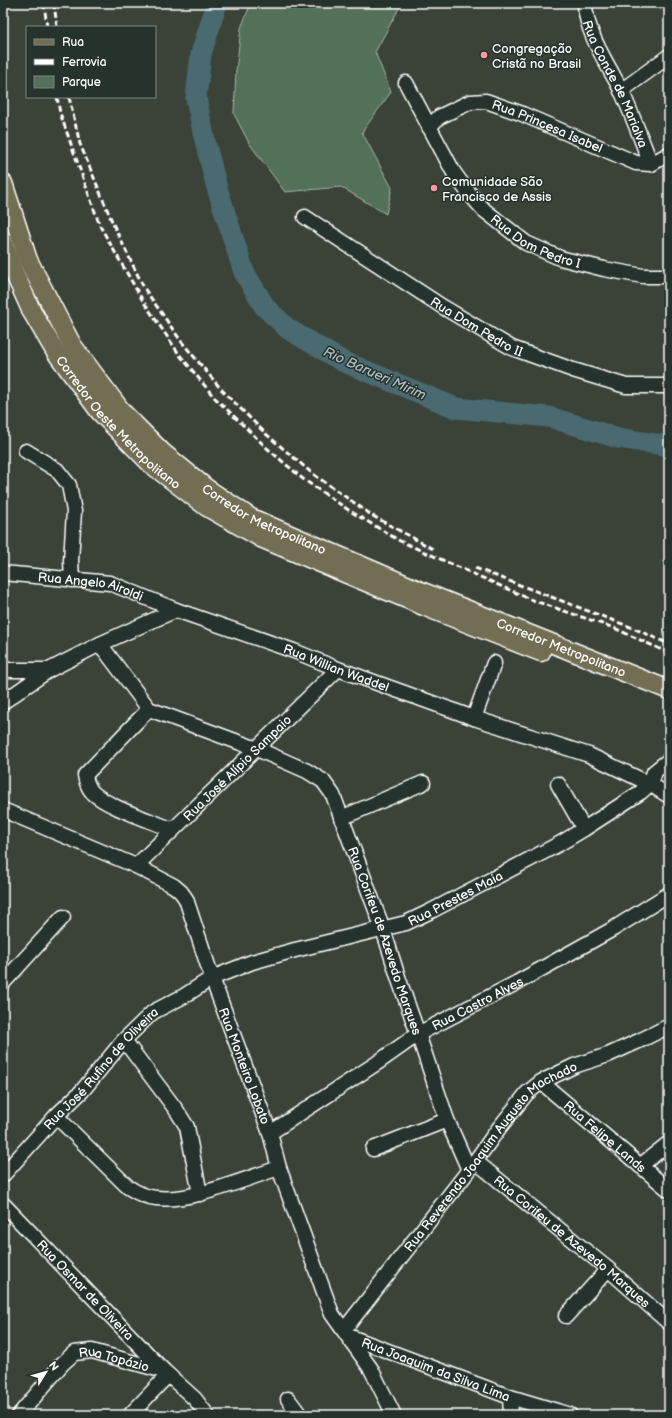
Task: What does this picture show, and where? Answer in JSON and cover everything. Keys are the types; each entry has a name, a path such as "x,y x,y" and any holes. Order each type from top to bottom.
{"main road":[{"name":"Corredor Metropolitano","path":"3,184 11,235 28,260 72,345 122,412 163,453 206,488 251,518 418,590 669,690"},
{"name":"Corredor Oeste Metropolitano","path":"3,242 13,270 32,312 55,352 100,412 151,464 207,507 261,538 426,607 669,703"}],"street":[{"name":"Rua Conde de Marialva","path":"585,3 586,18 600,50 621,91 651,164"},
{"path":"621,91 669,56"},
{"name":"Rua Dom Pedro I","path":"406,83 454,172 468,192 484,210 526,244 560,258 604,269 643,276 669,276"},
{"name":"Rua Princesa Isabel","path":"429,127 439,117 470,102 486,101 520,113 636,163 651,164"},
{"path":"651,164 669,154"},
{"name":"Rua Dom Pedro II","path":"305,217 443,308 512,348 573,370 626,386 669,386"},
{"path":"26,451 57,470 69,485 74,510 71,561 72,580"},
{"name":"Rua Angelo Airoldi","path":"3,574 110,583 176,610"},
{"path":"3,702 49,670 100,644 176,610"},
{"name":"Rua Willian Waddel","path":"176,610 294,651 338,670 474,718 589,755 650,784 669,796"},
{"path":"100,644 149,709 86,775 86,783 93,792 111,805 173,830"},
{"path":"474,718 494,663"},
{"path":"3,670 49,670"},
{"name":"Rua José Alípio Sampaio","path":"136,866 338,670"},
{"name":"Rua Corifeu de Azevedo Marques","path":"149,709 257,748 307,771 323,781 333,795 383,929 447,1120 472,1166 608,1269 669,1323"},
{"name":"Rua Prestes Maia","path":"212,978 252,962 406,923 559,844 641,792 650,784 654,772 669,760"},
{"path":"341,818 423,783"},
{"path":"558,784 584,828"},
{"name":"Rua Monteiro Lobato","path":"3,810 136,866 174,886 181,892 186,900 212,978 270,1133 279,1168 332,1314 371,1369 394,1415"},
{"name":"Rua Castro Alves","path":"270,1133 377,1064 418,1034 518,982 613,929 669,894"},
{"path":"3,983 63,917"},
{"name":"Rua José Rufino de Oliveira","path":"3,1175 56,1116 82,1091 124,1040 153,1012 184,996 212,978"},
{"name":"Rua Reverendo Joaquim Augusto Machado","path":"346,1333 499,1128 528,1093 540,1082 574,1066 608,1055 669,1026"},
{"path":"124,1040 177,1111 187,1128 200,1194"},
{"name":"Rua Felipe Lands","path":"540,1082 669,1190"},
{"path":"56,1116 128,1187 136,1193 145,1196 164,1199 200,1194 279,1168"},
{"path":"373,1149 447,1120"},
{"path":"640,1166 669,1143"},
{"name":"Rua Osmar de Oliveira","path":"3,1204 166,1373 195,1399 207,1415"},
{"path":"566,1316 608,1269"},
{"name":"Rua Joaquim da Silva Lima","path":"346,1333 510,1397 570,1415"},
{"name":"Rua Topázio","path":"19,1415 62,1364 74,1353 92,1351 166,1373"},
{"path":"130,1415 166,1373"},
{"path":"510,1397 511,1415"},
{"path":"288,1399 300,1415"}],"green space":[{"path":"251,3 402,3 375,52 391,92 362,132 392,188 386,214 341,187 285,192 249,143 234,114 236,71 241,28"}],"waterway":[{"name":"Rio Barueri Mirim","path":"217,3 201,54 196,98 217,188 244,272 265,307 288,329 342,361 456,408 549,417 618,438 669,446"}],"railway":[{"path":"44,3 47,26"},
{"path":"54,3 57,26"},
{"path":"57,98 60,113 100,226 143,301 179,354 214,397 268,449 303,479 350,511 400,541 532,600 614,628 669,653"},
{"path":"69,98 80,144 114,226 144,288 181,341 221,389 266,434 313,474 373,516 433,549"},
{"path":"475,568 633,628 669,644"}],"place":[{"name":"Congregação Cristã no Brasil","path":"484,55"},
{"name":"Comunidade São Francisco de Assis","path":"434,188"}]}
